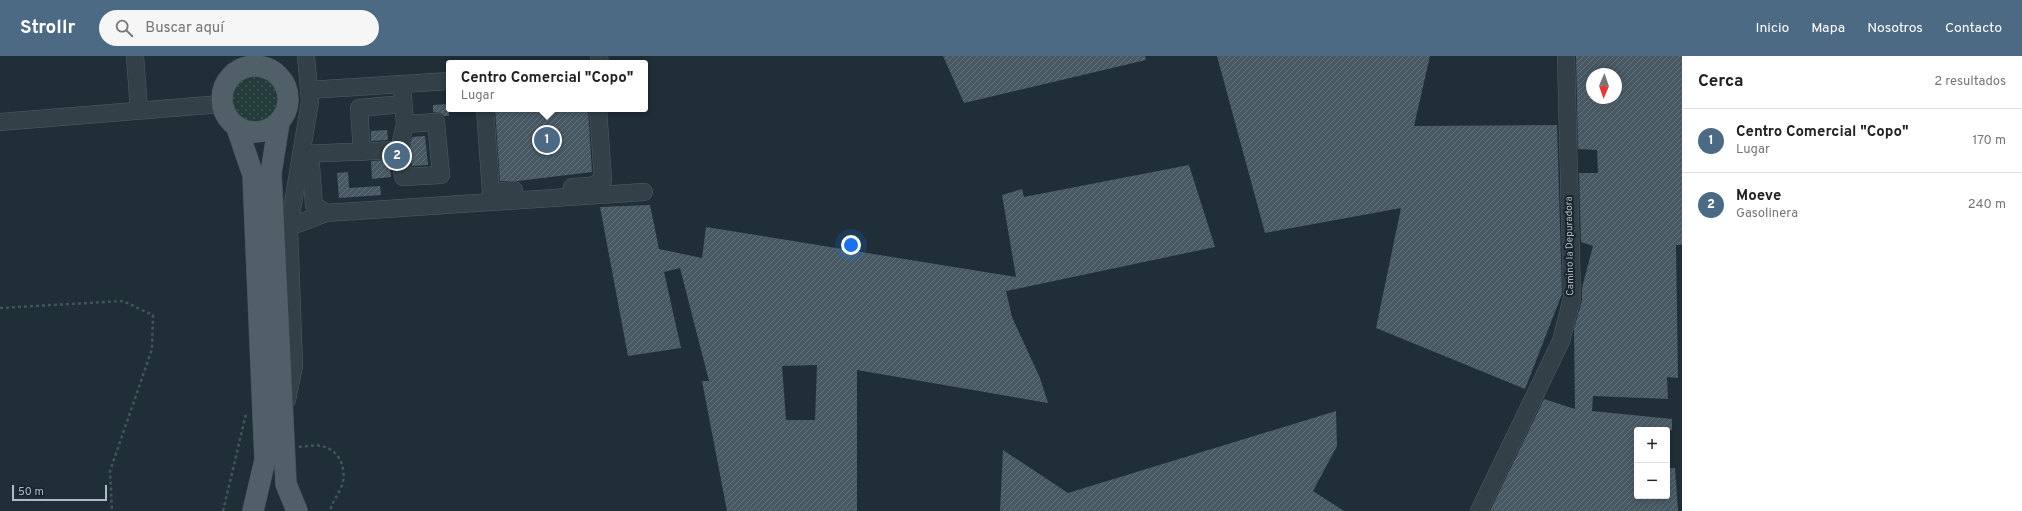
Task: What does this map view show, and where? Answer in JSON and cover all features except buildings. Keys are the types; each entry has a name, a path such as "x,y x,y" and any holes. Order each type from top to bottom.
{"main road":[{"path":"229,76 239,69 250,66 261,66 270,63 286,85 288,105 285,115 270,129 259,132 248,132 238,128 230,122 221,104 223,89 229,76 234,56"},
{"path":"278,123 270,173 286,484 297,511"},
{"path":"238,128 253,175 265,460 253,511"}],"street":[{"path":"135,56 139,110"},
{"path":"283,422 294,366 289,227 306,154 310,101 306,56"},
{"name":"Camino la Depuradora","path":"1479,511 1561,341 1572,298 1566,56"},
{"path":"309,90 446,81"},
{"path":"402,84 405,124 399,150 403,177 441,175 436,122 405,124"},
{"path":"0,122 221,104"},
{"path":"362,152 358,108 404,104"},
{"path":"485,112 491,192 592,186 603,180 598,112"},
{"path":"605,112 612,168 606,168"},
{"path":"306,154 399,150"},
{"path":"306,154 314,205 326,213"},
{"path":"289,227 326,213 644,192"}],"path":[{"path":"0,308 123,301 153,316 152,349 110,471 112,511"},
{"path":"223,511 246,413"},
{"path":"285,447 321,446 329,448 339,456 344,470 342,486 332,500 330,511"}],"green space":[{"path":"249,71 261,71 275,79 283,93 281,110 275,119 261,127 249,127 239,122 232,115 227,105 227,93 232,83 239,76"}],"place":[{"name":"Centro Comercial \"Copo\"","path":"547,140"},
{"name":"Moeve","path":"397,156"}]}
